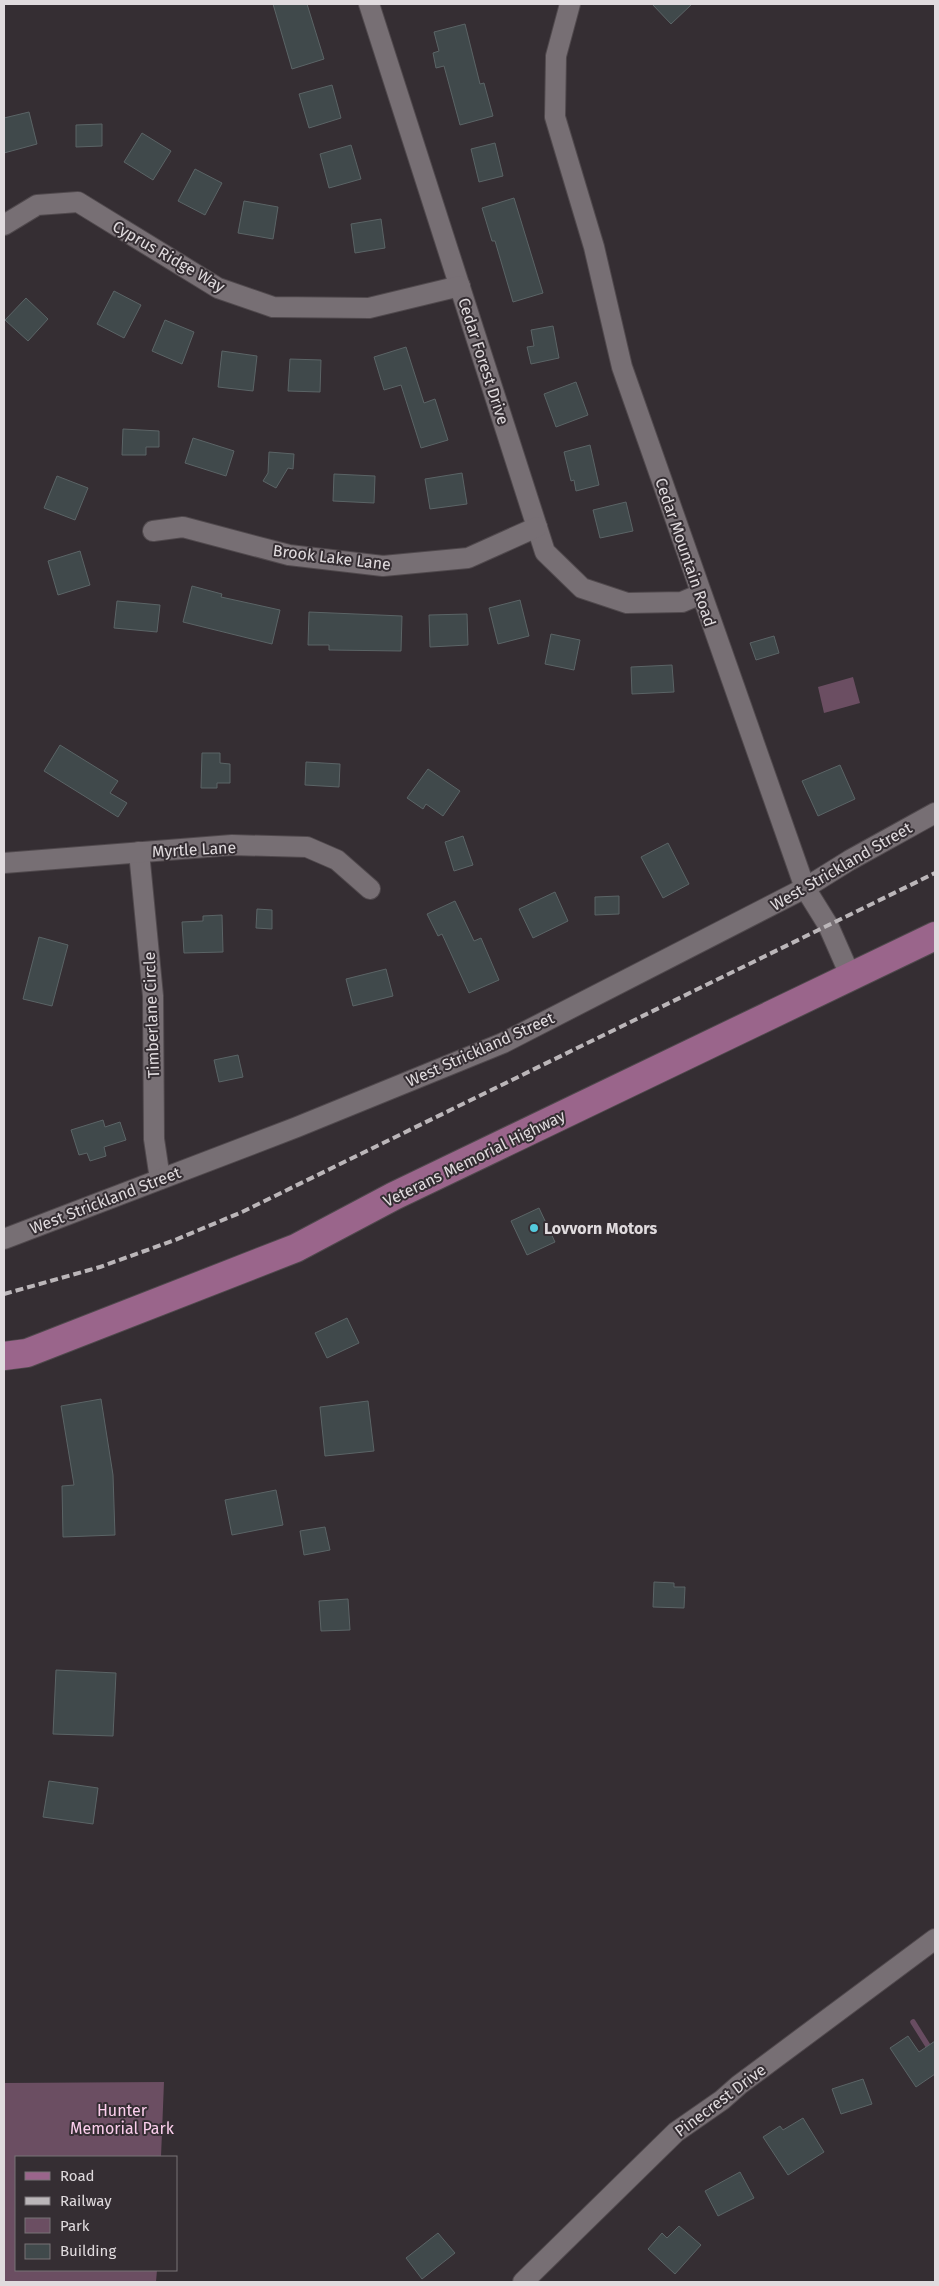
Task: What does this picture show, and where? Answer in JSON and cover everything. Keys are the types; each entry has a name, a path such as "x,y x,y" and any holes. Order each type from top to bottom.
{"main road":[{"name":"Veterans Memorial Highway","path":"4,1356 27,1353 296,1248 394,1196 850,975 935,936"}],"street":[{"name":"Cedar Forest Drive","path":"369,4 545,552 582,588 627,603 682,602 701,594"},
{"name":"Cedar Mountain Road","path":"570,4 556,56 555,117 594,247 622,367 805,888 828,926 850,975"},
{"name":"Cyprus Ridge Way","path":"4,225 37,205 78,202 218,288 273,307 369,308 460,286"},
{"name":"Brook Lake Lane","path":"152,531 183,527 289,555 383,566 468,558 537,527"},
{"name":"West Strickland Street","path":"4,1239 297,1127 503,1042 805,888 850,860 935,813"},
{"name":"Myrtle Lane","path":"4,863 232,846 306,847 338,860 370,889"},
{"name":"Timberlane Circle","path":"139,852 153,996 154,1138 160,1179"},
{"name":"Pinecrest Drive","path":"523,2282 676,2132 722,2100 739,2085 935,1939"}],"green space":[{"path":"853,677 860,703 824,713 818,687"},
{"name":"Hunter Memorial Park","path":"164,2082 161,2156 15,2156 15,2271 157,2271 156,2282 4,2282 4,2083"}],"building":[{"path":"273,4 307,4 324,59 292,69"},
{"path":"652,4 692,4 671,24"},
{"path":"465,24 480,84 484,83 493,116 460,125 444,66 436,68 433,53 439,51 434,32"},
{"path":"332,85 341,118 309,128 299,94"},
{"path":"29,112 37,144 4,153 4,118"},
{"path":"102,124 102,146 76,147 76,125"},
{"path":"142,133 171,151 153,180 124,162"},
{"path":"495,143 503,176 479,182 471,149"},
{"path":"351,145 361,179 329,188 320,154"},
{"path":"195,169 222,183 205,215 178,201"},
{"path":"514,198 543,293 513,302 495,241 492,241 482,208"},
{"path":"244,201 278,207 273,239 238,233"},
{"path":"381,219 385,248 355,253 351,224"},
{"path":"114,291 141,305 124,338 97,324"},
{"path":"26,298 48,319 28,341 5,320"},
{"path":"165,320 194,332 182,364 152,351"},
{"path":"553,326 559,358 531,364 527,347 534,346 531,330"},
{"path":"406,347 424,403 435,399 448,440 421,448 401,385 384,390 374,357"},
{"path":"222,351 257,356 253,391 218,387"},
{"path":"290,359 321,360 320,392 288,391"},
{"path":"576,382 588,415 556,427 544,394"},
{"path":"123,429 159,431 159,447 146,447 146,455 122,455"},
{"path":"193,438 234,451 226,476 185,463"},
{"path":"590,445 599,485 576,491 574,480 571,481 564,452"},
{"path":"269,452 294,454 293,469 288,468 276,488 263,481 268,473"},
{"path":"462,473 467,504 430,509 425,479"},
{"path":"334,474 375,476 374,503 333,501"},
{"path":"57,476 88,488 75,520 44,508"},
{"path":"626,502 633,531 600,538 593,510"},
{"path":"80,551 90,585 58,595 48,561"},
{"path":"192,586 222,594 221,597 280,610 272,644 183,622"},
{"path":"520,600 529,636 498,644 489,608"},
{"path":"117,601 160,605 157,632 114,628"},
{"path":"309,612 402,616 401,651 329,650 329,645 308,645"},
{"path":"467,614 468,645 430,647 429,615"},
{"path":"551,634 580,640 574,670 545,664"},
{"path":"774,636 779,653 756,660 750,643"},
{"path":"672,665 674,692 632,694 631,667"},
{"path":"60,745 118,781 110,793 127,803 118,817 44,771"},
{"path":"202,753 220,753 220,763 230,764 230,783 217,783 217,788 201,788"},
{"path":"306,762 340,764 339,787 305,785"},
{"path":"840,765 855,799 818,816 802,781"},
{"path":"428,769 460,791 443,816 426,804 423,809 407,798"},
{"path":"463,836 473,865 454,871 445,842"},
{"path":"668,843 689,884 663,898 641,857"},
{"path":"555,892 568,921 533,938 519,909"},
{"path":"619,896 619,914 595,915 595,897"},
{"path":"455,901 474,941 481,938 499,980 469,993 442,934 438,936 427,914"},
{"path":"257,909 272,910 272,929 256,928"},
{"path":"222,915 223,952 184,953 182,922 203,921 203,916"},
{"path":"39,937 68,945 52,1006 23,999"},
{"path":"386,969 393,996 353,1006 346,979"},
{"path":"238,1055 243,1077 219,1082 214,1060"},
{"path":"103,1120 105,1127 120,1122 126,1140 104,1147 106,1156 90,1161 87,1153 79,1155 71,1130"},
{"path":"539,1208 555,1242 527,1255 511,1221"},
{"path":"347,1318 359,1343 327,1358 315,1333"},
{"path":"101,1399 113,1475 115,1535 63,1537 62,1486 74,1485 61,1406"},
{"path":"368,1401 374,1451 325,1456 320,1407"},
{"path":"276,1490 283,1525 232,1535 225,1500"},
{"path":"325,1527 330,1550 304,1555 300,1531"},
{"path":"654,1582 674,1583 674,1587 685,1587 684,1608 653,1607"},
{"path":"348,1599 350,1630 321,1631 319,1601"},
{"path":"56,1670 116,1673 113,1736 53,1734"},
{"path":"49,1781 98,1788 93,1824 43,1817"},
{"path":"908,2036 919,2052 935,2041 935,2074 916,2087 890,2048"},
{"path":"863,2079 872,2104 841,2114 832,2089"},
{"path":"803,2118 824,2152 788,2175 763,2137 780,2126 783,2130"},
{"path":"740,2172 754,2198 718,2216 705,2191"},
{"path":"679,2226 701,2245 675,2274 648,2249 662,2233 667,2238"},
{"path":"438,2233 455,2253 422,2279 406,2258"}],"waterway":[{"path":"913,2022 935,2057"}],"railway":[{"path":"4,1294 100,1267 175,1240 242,1212 935,873"}],"place":[{"name":"Lovvorn Motors","path":"534,1228"}]}
